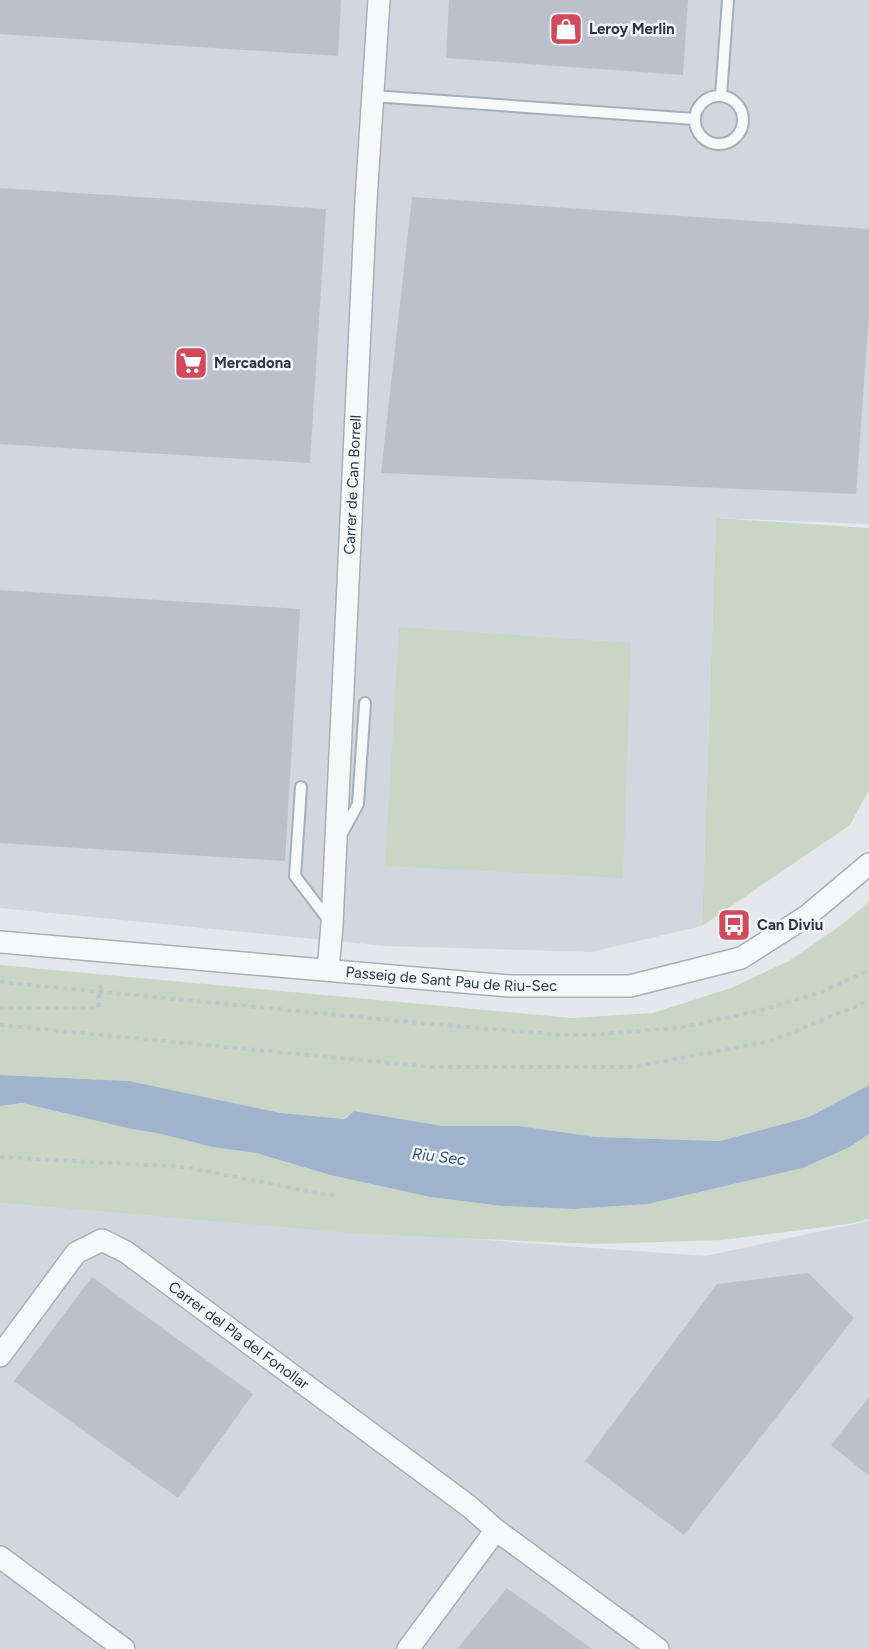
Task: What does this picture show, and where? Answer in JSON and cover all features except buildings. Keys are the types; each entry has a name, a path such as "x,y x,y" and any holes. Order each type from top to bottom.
{"street":[{"name":"Carrer de Can Borrell","path":"328,970 379,0"},
{"name":"Passeig de Sant Pau de Riu-Sec","path":"0,942 509,986 630,986 741,958 807,916 869,864"},
{"name":"Carrer del Pla del Fonollar","path":"0,1356 76,1253 102,1240 126,1252 658,1649"},
{"path":"408,1649 496,1530"},
{"path":"0,1557 124,1649"}],"lane":[{"path":"721,96 728,0"},
{"path":"373,96 695,118"},
{"path":"721,96 729,98 740,109 742,124 734,138 720,143 705,139 696,126 695,118 696,111 706,99 721,96"},
{"path":"334,849 358,804 364,703"},
{"path":"301,787 295,876 332,925"}],"path":[{"path":"0,982 431,1024 563,1035 592,1035 684,1027 758,1011 823,991 869,970"},
{"path":"0,1008 98,1008 101,982"},
{"path":"0,1025 432,1067 633,1067 771,1041 869,1001"},
{"path":"0,1157 184,1167 334,1196"}],"shaded area":[{"path":"0,0 869,0 869,524 716,518 702,926 591,952 387,946 0,908"},
{"path":"0,1203 705,1256 869,1221 869,1649 0,1649"}],"green space":[{"path":"716,518 869,528 869,790 850,825 702,926"},
{"path":"399,627 631,643 623,878 385,866"},
{"path":"869,902 869,1085 809,1117 720,1141 596,1137 519,1126 443,1126 354,1111 345,1119 281,1113 129,1081 0,1075 0,965 572,1018 653,1013 731,988 789,961 840,926"},
{"path":"22,1103 212,1147 256,1153 330,1175 430,1197 501,1206 574,1209 648,1204 803,1168 850,1147 869,1134 869,1219 848,1224 722,1240 598,1244 365,1234 0,1203 0,1106"}],"water":[{"name":"Riu Sec","path":"0,1075 129,1081 281,1113 345,1119 354,1111 443,1126 519,1126 596,1137 720,1141 809,1117 869,1085 869,1134 850,1147 803,1168 648,1204 574,1209 501,1206 430,1197 330,1175 256,1153 212,1147 22,1103 0,1106"}],"place":[{"name":"Leroy Merlin","path":"566,29"},
{"name":"Mercadona","path":"191,363"},
{"name":"Can Diviu","path":"734,925"}]}
